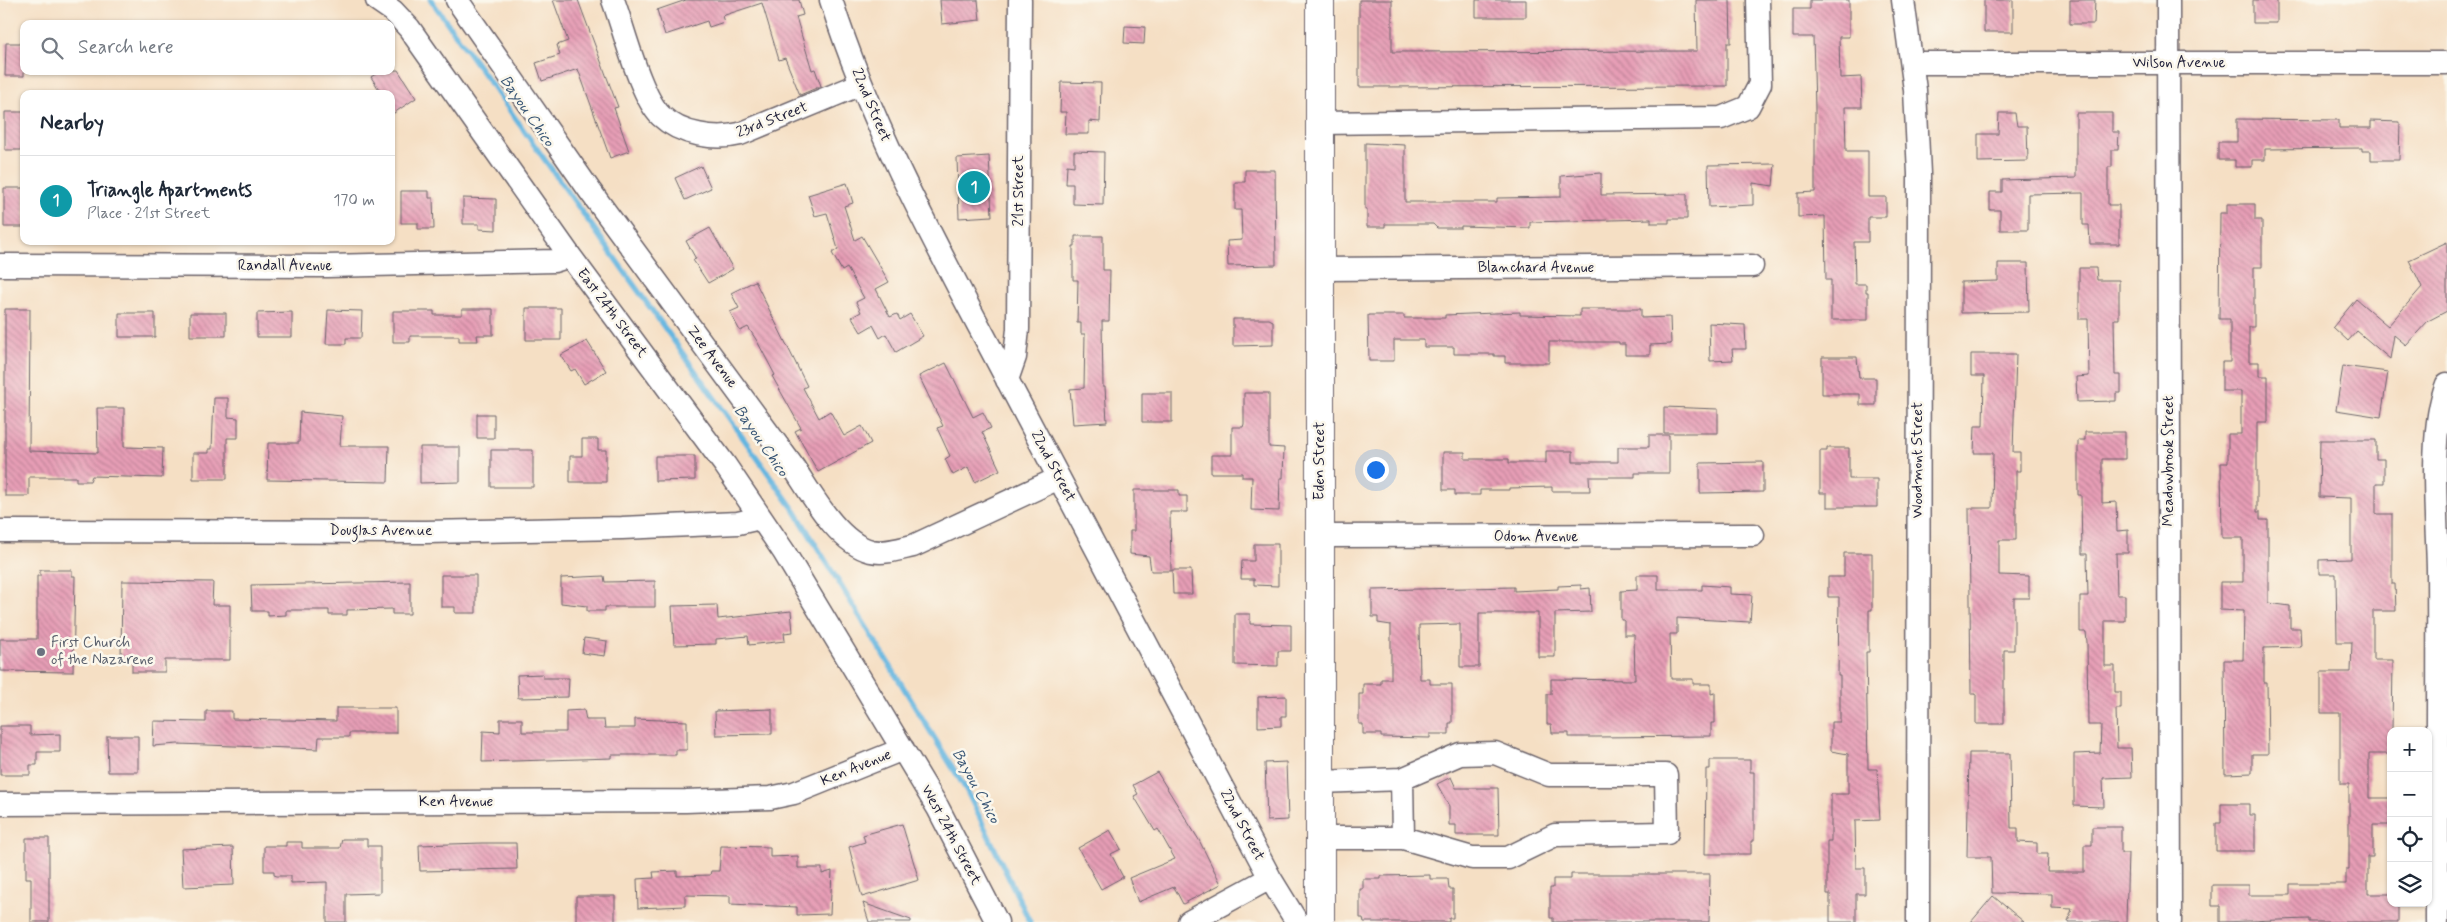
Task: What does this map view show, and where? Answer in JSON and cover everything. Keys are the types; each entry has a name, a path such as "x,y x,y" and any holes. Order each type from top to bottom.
{"street":[{"name":"East 24th Street","path":"377,0 393,11 409,28 570,256 726,465 836,636"},
{"name":"Zee Avenue","path":"457,0 596,199 794,468 822,510 846,537 858,546 872,551 888,552 913,546 1059,478"},
{"name":"23rd Street","path":"613,0 651,101 666,120 696,134 723,138 740,134 861,84"},
{"name":"22nd Street","path":"831,0 861,84 894,157 1059,478 1270,878 1297,922"},
{"name":"21st Street","path":"1008,380 1015,357 1018,329 1020,0"},
{"name":"Eden Street","path":"1320,0 1320,922"},
{"path":"1320,123 1721,118 1748,107 1760,84 1758,0"},
{"name":"Woodmont Street","path":"1903,0 1915,90 1919,174 1918,922"},
{"name":"Meadowbrook Street","path":"2168,0 2170,922"},
{"name":"Wilson Avenue","path":"1912,64 2447,63"},
{"name":"Randall Avenue","path":"0,265 327,266 554,261 570,256"},
{"name":"Blanchard Avenue","path":"1320,269 1752,266"},
{"path":"2437,922 2438,569 2436,469 2442,396 2447,384"},
{"name":"Douglas Avenue","path":"0,531 426,532 738,523 760,518"},
{"name":"Odom Avenue","path":"1320,536 1753,536"},
{"name":"West 24th Street","path":"836,636 938,808 997,922"},
{"name":"Ken Avenue","path":"0,804 676,801 770,798 794,793 903,749"},
{"path":"1320,782 1402,779 1460,754 1495,753 1549,775 1666,775 1667,823 1667,833 1555,835 1508,858 1472,858 1404,838 1320,838"},
{"path":"1402,779 1404,838"},
{"path":"1189,922 1270,878"}],"building":[{"path":"553,0 578,0 618,107 614,108 629,151 610,158 578,69 542,81 536,63 560,55 557,45 568,41"},
{"path":"686,0 799,0 803,15 796,17 812,70 815,69 821,86 800,95 785,58 779,60 762,3 722,16 724,22 709,27 707,21 665,35 657,10"},
{"path":"940,0 978,0 980,20 942,24"},
{"path":"1359,0 1392,0 1392,52 1697,51 1696,0 1730,0 1731,43 1727,43 1727,86 1359,87"},
{"path":"1476,0 1526,0 1526,17 1476,17"},
{"path":"1810,0 1849,0 1849,37 1839,37 1840,78 1861,77 1862,107 1845,107 1846,151 1868,151 1868,197 1886,197 1886,217 1868,217 1868,242 1854,242 1855,284 1866,284 1866,292 1868,292 1868,320 1831,320 1831,280 1826,280 1825,216 1798,217 1798,193 1815,192 1815,107 1813,37 1793,37 1793,9 1810,9"},
{"path":"1984,0 2013,0 2013,32 1984,32"},
{"path":"2070,0 2095,0 2094,24 2070,24"},
{"path":"2253,0 2277,0 2277,23 2253,23"},
{"path":"1125,26 1145,27 1144,44 1124,43"},
{"path":"6,43 20,43 20,75 24,76 5,76"},
{"path":"395,70 398,70 416,98 395,112 395,90 379,90 371,77 374,75 395,75"},
{"path":"1061,82 1101,83 1100,122 1089,121 1089,134 1065,134 1066,112 1060,112"},
{"path":"5,112 20,112 20,150 5,150"},
{"path":"1999,113 2015,113 2017,126 2027,126 2028,161 1978,162 1978,134 1998,134"},
{"path":"2076,113 2112,113 2112,132 2119,132 2118,150 2112,150 2112,167 2108,167 2108,205 2119,205 2119,244 2090,244 2089,225 2083,225 2083,193 2028,194 2028,230 2000,230 2000,210 1990,210 1990,192 2002,192 2002,180 2076,178"},
{"path":"2237,119 2339,120 2339,128 2371,128 2371,121 2400,122 2399,160 2371,160 2371,151 2362,151 2362,148 2265,149 2265,160 2252,160 2252,167 2235,167 2235,160 2218,160 2218,142 2237,142"},
{"path":"1365,143 1405,145 1405,202 1497,202 1497,198 1561,197 1561,176 1601,173 1601,195 1687,194 1687,219 1669,219 1669,223 1651,223 1651,219 1530,222 1530,228 1461,226 1461,228 1437,228 1433,224 1385,224 1385,227 1367,227 1367,209 1365,209"},
{"path":"1074,151 1104,152 1103,205 1073,204 1073,184 1066,184 1067,165 1074,166"},
{"path":"989,156 992,216 959,218 957,158"},
{"path":"1775,164 1773,186 1753,183 1753,205 1709,207 1708,165"},
{"path":"701,166 711,188 685,200 675,178"},
{"path":"1245,170 1275,170 1276,265 1228,266 1227,241 1242,240 1241,210 1235,210 1235,182 1245,182"},
{"path":"847,183 853,203 844,206 855,240 862,236 889,282 876,289 890,317 897,314 900,320 910,314 923,336 896,352 886,334 880,338 873,325 861,332 852,317 861,312 856,302 864,298 847,268 842,271 832,253 838,249 827,213 815,216 808,195"},
{"path":"4,188 20,188 20,227 4,227"},
{"path":"401,191 429,191 429,198 433,198 434,229 418,229 418,223 401,223"},
{"path":"463,198 496,199 496,230 479,229 479,224 463,224"},
{"path":"2227,204 2255,204 2255,220 2262,220 2262,267 2254,267 2254,327 2249,327 2249,362 2259,362 2259,376 2268,376 2268,422 2257,422 2257,512 2260,512 2260,520 2268,520 2268,603 2290,606 2290,628 2300,628 2301,647 2264,648 2264,682 2267,682 2268,754 2252,754 2252,773 2225,774 2224,660 2243,660 2244,611 2220,610 2220,582 2243,582 2243,538 2222,538 2221,463 2228,463 2228,434 2241,434 2241,391 2222,391 2222,362 2230,362 2230,319 2219,319 2220,213 2227,213"},
{"path":"710,228 733,269 708,283 693,260 696,259 686,241"},
{"path":"1075,236 1103,236 1103,270 1110,270 1109,321 1102,321 1103,387 1105,387 1107,422 1073,424 1070,389 1084,388 1085,334 1081,334 1081,323 1077,323 1078,280 1073,280 1073,246 1075,246"},
{"path":"2447,242 2447,311 2428,321 2406,345 2394,335 2390,359 2357,331 2348,341 2333,327 2356,299 2388,326 2422,287 2409,260"},
{"path":"1998,263 2028,263 2029,312 1961,313 1961,282 1998,281"},
{"path":"2079,268 2096,268 2097,280 2119,280 2119,319 2114,319 2115,375 2121,375 2121,393 2116,393 2116,401 2077,402 2076,377 2089,376 2088,319 2079,319"},
{"path":"755,281 807,386 803,388 819,418 830,411 844,436 862,426 871,443 818,472 795,431 801,428 772,376 775,375 757,341 748,327 740,331 730,312 739,308 731,293"},
{"path":"526,308 561,308 561,340 526,340"},
{"path":"5,309 30,309 29,451 98,453 97,408 124,408 124,447 163,448 162,478 92,476 90,481 76,481 76,477 29,477 29,496 5,496"},
{"path":"462,309 493,309 493,335 477,335 478,341 459,341 459,336 410,336 410,342 393,342 393,311 434,311 434,315 462,315"},
{"path":"1580,309 1641,309 1641,318 1670,317 1671,344 1650,345 1650,355 1625,355 1625,344 1619,344 1619,342 1549,342 1549,363 1505,363 1505,356 1494,356 1494,354 1454,354 1454,347 1424,347 1424,340 1394,340 1394,361 1369,361 1368,315 1404,315 1404,318 1445,318 1445,315 1520,312 1520,315 1580,316"},
{"path":"328,310 362,311 361,338 346,338 346,344 326,344"},
{"path":"292,312 292,337 257,337 257,313"},
{"path":"119,313 155,313 155,337 119,337"},
{"path":"190,313 226,313 226,336 190,336"},
{"path":"1233,319 1269,319 1273,321 1273,345 1233,346"},
{"path":"1709,323 1745,325 1746,349 1732,349 1733,360 1710,361"},
{"path":"587,341 606,371 584,384 575,369 571,371 561,355"},
{"path":"1971,354 2016,354 2013,452 2020,452 2020,471 2016,471 2016,540 1999,540 1999,575 2029,576 2029,598 2014,598 2014,650 2004,650 2004,724 1976,724 1976,694 1971,694 1969,508 1992,508 1993,453 1974,453 1975,426 1983,426 1984,376 1971,376"},
{"path":"1822,357 1857,357 1859,378 1876,378 1876,405 1860,405 1860,394 1822,394"},
{"path":"946,363 973,417 983,412 991,428 982,432 1000,470 975,482 968,467 953,475 945,459 950,456 937,428 943,426 919,376"},
{"path":"2343,366 2388,372 2381,417 2336,410"},
{"path":"1142,393 1172,393 1172,422 1142,422"},
{"path":"1244,393 1269,393 1269,447 1284,448 1283,478 1280,478 1279,511 1251,510 1252,477 1242,477 1242,473 1211,473 1211,455 1232,455 1232,427 1243,427 1244,424"},
{"path":"214,398 228,398 228,417 238,418 238,438 227,438 227,479 193,479 193,453 209,453 209,449 212,449"},
{"path":"1664,407 1718,409 1718,433 1664,433"},
{"path":"300,412 342,416 340,446 389,446 388,482 267,480 268,443 299,443"},
{"path":"477,414 494,414 494,438 477,438"},
{"path":"2085,432 2125,432 2125,459 2102,459 2102,503 2116,502 2117,531 2128,530 2128,553 2116,553 2117,595 2125,595 2125,621 2105,621 2105,666 2115,666 2115,692 2121,692 2121,709 2116,709 2117,748 2131,748 2132,777 2103,778 2104,807 2074,806 2074,754 2100,753 2101,725 2088,725 2087,642 2086,632 2080,632 2080,596 2088,596 2087,554 2082,554 2081,495 2078,495 2078,440 2085,440"},
{"path":"1649,435 1669,435 1669,473 1635,473 1635,477 1589,477 1590,491 1552,491 1552,487 1509,488 1509,490 1480,490 1480,495 1455,495 1455,490 1443,490 1443,452 1465,452 1465,459 1509,459 1509,463 1546,463 1546,451 1573,451 1573,462 1618,462 1618,447 1649,447"},
{"path":"582,439 598,439 598,450 606,450 606,482 570,482 570,456 582,456"},
{"path":"2320,440 2376,440 2376,459 2384,459 2384,483 2376,483 2376,514 2392,514 2392,584 2395,584 2396,611 2373,611 2373,660 2393,660 2392,727 2387,727 2387,754 2369,754 2369,798 2387,798 2387,825 2373,825 2373,857 2368,857 2368,894 2387,894 2387,907 2398,907 2398,922 2309,922 2309,919 2220,922 2220,906 2212,906 2212,885 2249,885 2249,895 2290,895 2290,884 2346,884 2346,870 2349,870 2349,784 2340,784 2340,713 2321,713 2321,672 2351,672 2352,642 2337,642 2336,574 2319,574 2319,560 2351,559 2351,498 2319,497"},
{"path":"420,447 460,447 460,482 420,483"},
{"path":"1827,448 1849,448 1849,479 1877,479 1877,507 1827,507 1827,493 1820,493 1820,451 1827,451"},
{"path":"491,450 533,450 533,487 491,487"},
{"path":"655,456 695,456 695,480 655,481"},
{"path":"1763,462 1763,492 1700,493 1700,463"},
{"path":"1134,490 1179,490 1179,496 1187,496 1187,512 1170,512 1171,571 1151,571 1149,556 1130,554 1130,531 1134,531"},
{"path":"1254,544 1278,544 1278,586 1254,585 1254,579 1241,579 1242,561 1254,561"},
{"path":"1844,553 1872,553 1872,610 1869,610 1869,652 1866,652 1868,769 1877,769 1880,820 1855,821 1856,868 1865,868 1865,894 1856,894 1856,922 1830,922 1830,894 1827,894 1827,841 1831,841 1831,794 1848,794 1848,754 1831,751 1831,722 1840,722 1840,676 1838,676 1839,597 1828,597 1828,577 1844,577"},
{"path":"40,570 72,570 72,576 75,576 73,672 0,671 0,639 37,639 37,576 40,576"},
{"path":"1172,570 1191,570 1192,594 1173,594"},
{"path":"441,575 476,575 476,613 455,613 455,607 441,607"},
{"path":"1637,575 1658,575 1658,590 1702,590 1702,585 1730,587 1730,594 1752,595 1750,622 1677,618 1677,634 1670,634 1671,679 1693,679 1693,684 1711,684 1711,694 1715,693 1715,723 1711,723 1711,736 1569,737 1569,733 1552,733 1551,724 1547,724 1547,694 1551,694 1551,679 1635,680 1634,635 1624,635 1624,620 1621,620 1621,591 1637,590"},
{"path":"604,576 605,582 655,581 655,607 605,607 605,611 587,611 587,606 561,603 561,578"},
{"path":"122,581 213,582 212,605 230,605 230,660 165,660 165,672 132,672 132,660 121,660"},
{"path":"410,582 410,614 392,614 392,609 347,610 347,615 329,615 329,610 286,610 286,615 268,616 268,611 252,611 251,585"},
{"path":"1581,585 1581,589 1590,588 1591,612 1555,613 1555,657 1538,657 1538,613 1479,613 1479,667 1460,667 1460,624 1419,625 1420,679 1430,679 1430,684 1452,684 1452,723 1449,723 1449,734 1430,734 1430,738 1381,737 1381,734 1363,734 1363,724 1359,724 1359,694 1363,694 1363,684 1381,684 1381,679 1391,679 1391,625 1378,623 1378,617 1372,617 1372,590 1514,587 1514,591 1558,589 1558,586"},
{"path":"717,605 718,619 791,611 793,632 784,633 785,641 749,645 748,636 716,639 716,644 674,645 672,606"},
{"path":"1235,614 1250,614 1250,624 1291,625 1291,651 1278,651 1278,666 1235,665"},
{"path":"584,638 607,641 605,656 582,653"},
{"path":"543,674 543,678 569,678 568,697 518,698 517,675"},
{"path":"1286,696 1286,716 1281,716 1281,726 1258,727 1258,697"},
{"path":"336,708 396,708 396,733 349,733 349,737 319,737 318,749 178,744 153,746 154,721 206,722 206,711 232,711 232,719 336,721"},
{"path":"772,709 772,734 716,735 715,711"},
{"path":"584,710 586,720 604,720 605,728 635,728 635,719 687,721 687,750 676,750 676,755 612,755 612,758 482,762 483,731 500,732 500,719 522,719 522,732 566,732 566,711"},
{"path":"0,726 30,726 30,735 60,734 60,752 37,752 37,765 30,765 30,775 0,775"},
{"path":"107,736 138,736 138,772 108,772"},
{"path":"1969,753 2010,753 2011,828 2018,828 2018,842 2037,843 2037,854 2048,854 2047,872 2084,872 2084,845 2092,845 2092,827 2121,827 2121,853 2128,853 2126,922 2068,922 2072,909 2052,908 2052,894 1992,893 1991,857 1967,857"},
{"path":"1710,760 1750,760 1750,772 1754,772 1754,841 1751,841 1751,854 1705,854 1706,769 1710,769"},
{"path":"1286,762 1288,820 1267,821 1265,763"},
{"path":"1157,772 1199,840 1221,884 1183,904 1174,887 1138,902 1129,878 1175,859 1158,829 1155,831 1134,796 1138,794 1133,785"},
{"path":"1451,777 1456,788 1498,788 1499,835 1456,835 1456,825 1449,825 1449,806 1437,784"},
{"path":"2221,804 2249,804 2249,815 2255,815 2255,851 2216,851 2216,823 2221,823"},
{"path":"902,824 919,880 862,897 849,847 865,842 863,835"},
{"path":"1110,830 1121,849 1111,854 1123,877 1101,889 1078,848"},
{"path":"26,838 49,838 49,922 31,922 31,878 26,878"},
{"path":"342,839 367,839 367,846 380,846 380,893 346,894 346,922 327,922 327,882 291,883 291,876 277,876 274,875 274,871 264,871 264,846 286,846 286,842 302,842 302,848 340,848"},
{"path":"516,843 517,869 420,871 419,845"},
{"path":"721,846 770,847 770,857 798,856 798,868 822,868 822,874 832,871 830,914 797,915 797,907 730,904 730,896 685,895 685,906 638,908 637,879 654,878 653,872 677,871 677,876 710,875 711,871 719,871"},
{"path":"233,847 234,885 183,887 181,849"},
{"path":"1571,874 1710,874 1709,922 1553,922 1553,918 1550,918 1550,888 1553,888 1553,879 1571,879"},
{"path":"1430,875 1430,879 1448,879 1449,889 1453,889 1453,918 1449,918 1449,922 1364,922 1363,918 1360,918 1360,889 1363,889 1363,879 1381,879 1381,876"},
{"path":"576,896 615,896 615,922 576,922"},
{"path":"1993,896 2024,922 1971,922"},
{"path":"863,903 911,920 911,922 869,922"}],"waterway":[{"name":"Bayou Chico","path":"431,0 795,511 967,791 1030,922"}],"place":[{"name":"Triangle Apartments","path":"974,187"},
{"name":"First Church of the Nazarene","path":"41,652"}]}
